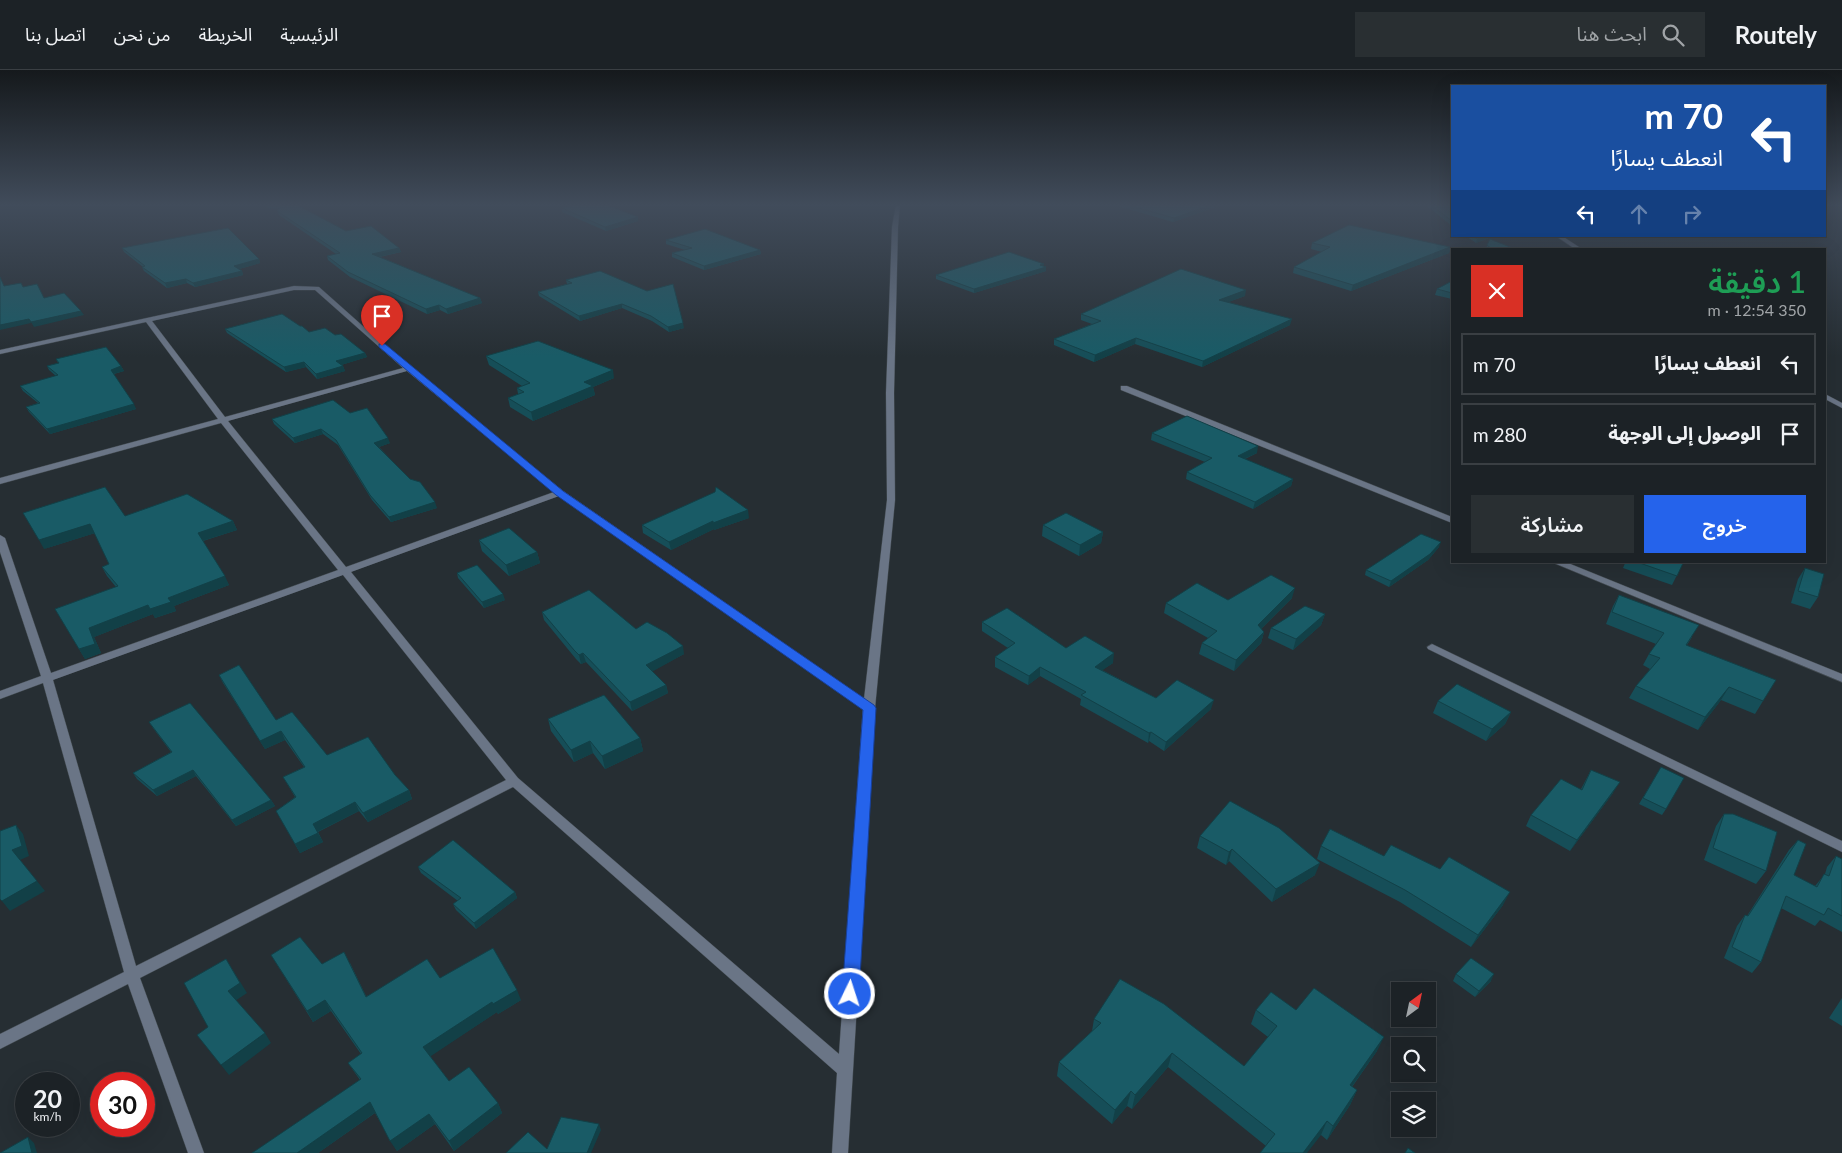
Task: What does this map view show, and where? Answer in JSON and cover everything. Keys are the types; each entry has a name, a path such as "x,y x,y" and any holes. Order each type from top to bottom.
{"street":[{"path":"840,1153 870,708 890,500 890,393 894,256"},
{"path":"0,352 294,288 317,288 408,369 560,493 870,708"},
{"path":"148,320 223,420 514,781 845,1070"},
{"path":"0,482 408,369"},
{"path":"1124,388 1451,520"},
{"path":"1826,397 1842,406"},
{"path":"0,695 560,493"},
{"path":"0,538 47,678 132,976 196,1153"},
{"path":"1559,563 1842,678"},
{"path":"1432,647 1842,847"},
{"path":"0,1042 514,781"}],"building":[{"path":"132,256 256,256 259,259 234,266 242,271 193,283 186,279 165,283 142,267 145,266"},
{"path":"327,256 376,256 480,298 446,309 439,305 426,309 348,272"},
{"path":"678,256 741,256 704,266"},
{"path":"998,256 1019,256 1044,264 1040,265 1046,267 974,289 936,275"},
{"path":"1315,256 1428,256 1353,285 1294,267"},
{"path":"1181,269 1246,290 1219,300 1292,319 1203,361 1136,338 1095,355 1054,339 1101,321 1081,314"},
{"path":"600,271 647,291 673,284 683,323 668,327 651,316 622,304 579,316 538,292 572,283 566,280"},
{"path":"0,277 4,286 21,283 23,287 37,284 44,298 64,293 81,311 31,322 29,319 0,325"},
{"path":"1451,282 1451,293 1437,289"},
{"path":"282,314 309,332 325,328 335,335 341,334 365,353 336,361 343,366 316,374 304,362 284,367 225,329"},
{"path":"538,341 613,370 584,382 593,386 531,412 508,398 524,392 517,388 530,383 486,356"},
{"path":"106,347 121,366 111,370 134,404 47,429 26,407 40,403 20,386 58,375 47,366 59,363 56,359"},
{"path":"333,400 350,413 367,408 388,438 374,443 410,479 420,482 435,502 389,517 370,495 336,440 321,429 293,438 272,419"},
{"path":"1187,416 1258,446 1238,456 1293,479 1255,502 1187,472 1212,458 1152,433"},
{"path":"105,487 125,516 187,494 233,521 198,533 225,576 168,598 171,602 150,609 148,605 89,628 95,644 79,649 55,609 118,586 102,567 109,564 90,524 39,540 23,513"},
{"path":"716,487 748,510 713,523 713,521 669,542 642,525 715,492"},
{"path":"1066,513 1103,532 1080,545 1043,525"},
{"path":"509,528 537,552 506,565 479,540"},
{"path":"1421,534 1441,542 1430,554 1391,581 1366,570"},
{"path":"1640,563 1683,563 1677,576"},
{"path":"477,565 503,594 482,602 457,573"},
{"path":"1805,568 1824,574 1818,597 1798,591"},
{"path":"1271,575 1295,588 1258,625 1264,632 1236,660 1202,643 1217,631 1166,603 1197,583 1228,600"},
{"path":"589,590 636,629 647,622 667,633 683,646 646,665 666,685 630,702 583,653 579,655 574,650 542,612"},
{"path":"1619,595 1699,625 1686,645 1776,680 1763,701 1729,687 1705,717 1636,686 1660,658 1649,654 1664,633 1612,612"},
{"path":"1305,606 1325,614 1296,639 1271,628"},
{"path":"1007,608 1066,648 1085,636 1114,653 1095,667 1156,698 1177,680 1214,700 1166,742 1081,695 1086,692 1040,667 1029,676 995,657 1015,643 982,622"},
{"path":"239,665 276,720 292,712 327,755 368,737 395,775 409,790 363,813 355,802 313,824 318,833 295,844 276,811 296,797 283,777 305,767 281,731 260,741 219,675"},
{"path":"1457,684 1511,712 1492,729 1438,701"},
{"path":"604,695 640,738 602,756 590,741 571,750 548,719"},
{"path":"190,703 271,800 232,820 193,770 153,790 133,773 172,752 149,722"},
{"path":"1661,767 1684,778 1666,809 1643,798"},
{"path":"1591,770 1620,782 1577,840 1531,815 1561,779 1582,790"},
{"path":"1230,801 1279,828 1320,863 1276,889 1232,849 1229,852 1200,836"},
{"path":"1724,814 1733,814 1777,832 1766,871 1713,848"},
{"path":"16,825 22,846 12,850 37,881 2,901 0,899 0,831"},
{"path":"1330,829 1384,856 1391,845 1440,869 1449,857 1510,892 1478,935 1405,890 1321,846"},
{"path":"453,840 515,892 474,923 453,904 461,898 418,867"},
{"path":"1798,840 1806,844 1794,875 1817,887 1824,874 1829,876 1836,856 1842,859 1842,916 1828,908 1824,915 1786,896 1761,962 1732,947 1745,915 1748,916"},
{"path":"300,937 322,964 344,952 366,997 427,959 440,978 493,948 517,990 493,1004 492,1002 423,1047 449,1081 469,1067 498,1103 449,1141 429,1114 390,1141 370,1102 297,1153 252,1153 361,1079 348,1063 362,1053 325,1000 307,1011 271,955"},
{"path":"1471,958 1494,974 1479,991 1456,974"},
{"path":"226,959 240,983 228,991 265,1033 221,1065 197,1035 208,1027 184,983"},
{"path":"1120,979 1164,1004 1244,1066 1277,1026 1256,1010 1271,992 1296,1010 1314,988 1384,1037 1350,1085 1357,1090 1333,1126 1327,1121 1303,1153 1260,1153 1275,1134 1172,1053 1135,1095 1131,1091 1115,1110 1059,1062 1101,1023 1094,1019"},
{"path":"561,1117 599,1124 587,1153 506,1153 528,1132 547,1149"},
{"path":"28,1137 32,1153 0,1153"},
{"path":"1408,1148 1415,1153 1405,1153"}],"route":[{"path":"382,346 560,493 870,708 850,994"}]}
